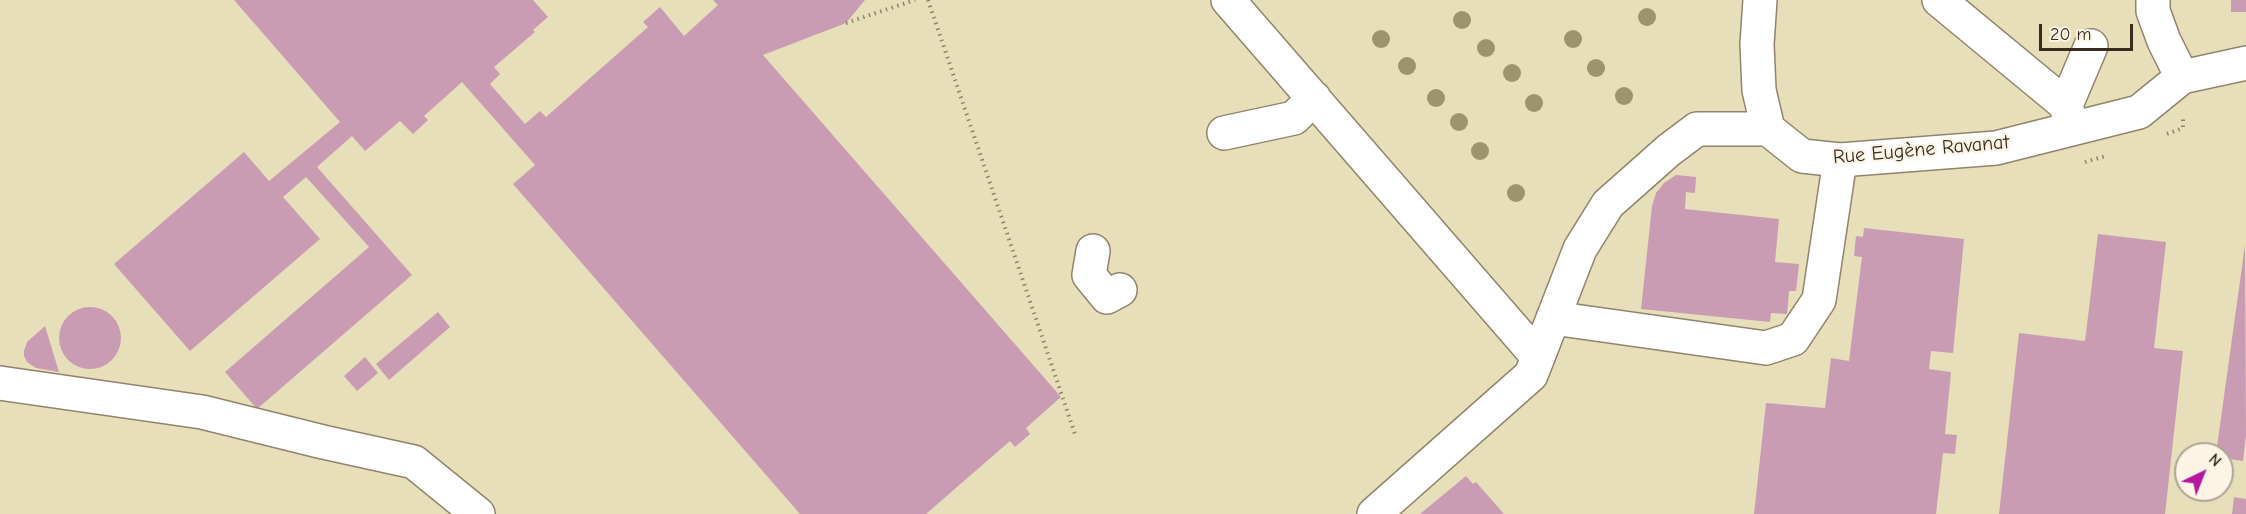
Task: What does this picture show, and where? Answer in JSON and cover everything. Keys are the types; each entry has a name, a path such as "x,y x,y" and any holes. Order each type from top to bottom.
{"street":[{"path":"1228,0 1300,119 1538,357"},
{"path":"1374,514 1531,375 1580,249 1608,204 1697,129 1768,129 1759,90 1757,44 1760,0"},
{"path":"1939,0 2069,117 2091,46"},
{"path":"2153,0 2153,11 2181,77"},
{"name":"Rue Eugène Ravanat","path":"1768,129 1802,156 1840,159 1996,148 2069,117 2139,112 2181,77 2246,63"},
{"path":"1224,133 1300,119"},
{"path":"1553,318 1766,348 1793,339 1819,300 1840,159"},
{"path":"1093,252 1089,275 1107,297 1120,290"},
{"path":"0,383 202,412 414,462 478,514"}],"path":[{"path":"846,23 915,0"},
{"path":"928,0 1076,437"}],"building":[{"path":"234,0 533,0 548,17 533,30 535,32 494,67 500,74 490,84 525,124 540,111 546,117 648,27 643,22 660,7 684,36 718,5 713,0 865,0 846,23 763,55 1061,397 1026,428 1030,434 1015,447 1010,441 926,514 800,514 513,184 535,165 462,82 424,116 428,120 413,134 400,121 365,151 352,136 317,167 412,275 257,409 225,372 369,247 306,177 283,197 320,239 190,351 114,264 244,152 269,181 340,122"},
{"path":"2231,0 2246,0 2246,12 2231,12"},
{"path":"1676,175 1696,177 1695,193 1686,192 1685,209 1779,219 1775,262 1799,264 1796,291 1789,291 1787,314 1771,313 1770,322 1641,309 1652,206 1656,193 1664,183"},
{"path":"1864,228 1964,239 1953,353 1931,351 1929,369 1951,372 1945,434 1957,435 1955,454 1943,453 1936,514 1754,514 1766,403 1825,408 1831,358 1849,361 1862,257 1854,256 1856,236 1863,237"},
{"path":"2098,234 2166,242 2154,348 2183,351 2165,514 1999,514 2019,333 2085,341"},
{"path":"2245,245 2246,435 2243,461 2234,460 2234,442 2218,442"},
{"path":"90,307 102,309 112,316 119,326 121,338 119,350 112,360 102,367 90,369 78,367 68,360 61,350 59,338 61,326 68,316 78,309"},
{"path":"438,312 450,327 389,380 376,364"},
{"path":"45,326 59,372 36,368 27,362 24,356 27,342"},
{"path":"365,357 378,373 357,391 344,376"},
{"path":"1466,476 1473,484 1476,482 1504,514 1420,514"},
{"path":"2234,497 2246,499 2246,514 2232,514"}]}
